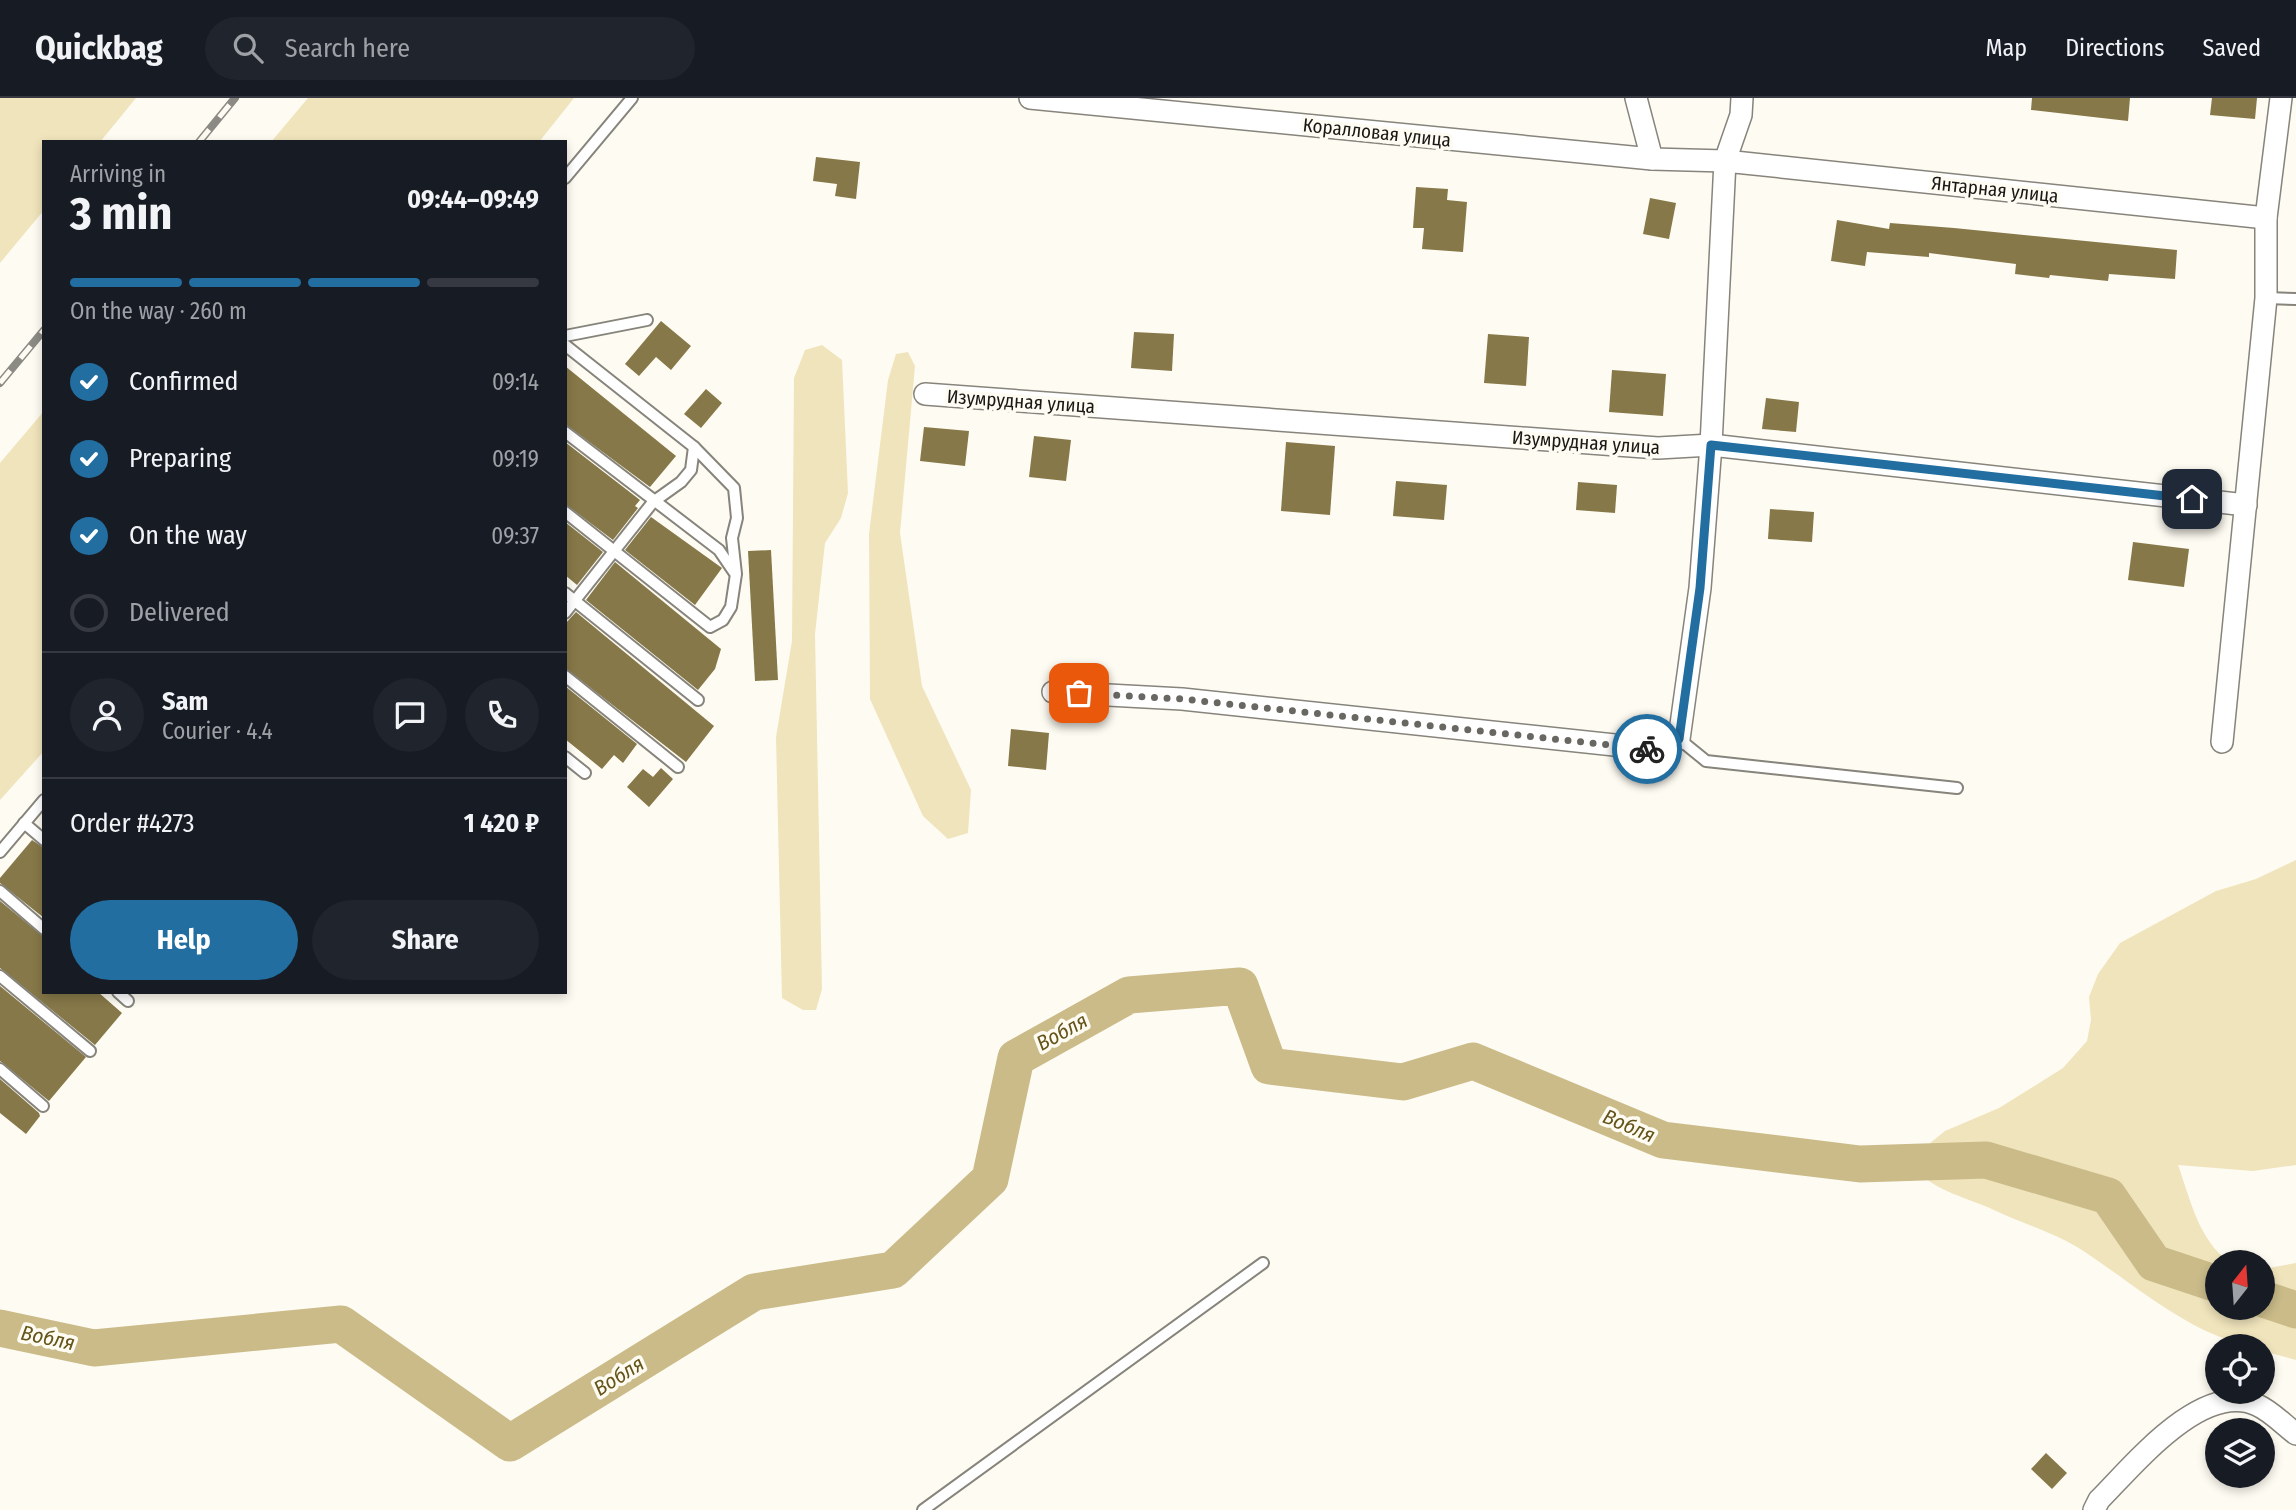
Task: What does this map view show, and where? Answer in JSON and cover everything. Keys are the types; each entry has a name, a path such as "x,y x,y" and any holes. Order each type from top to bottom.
{"street":[{"name":"Коралловая улица","path":"1030,98 1652,159 1725,161"},
{"path":"1636,98 1652,159"},
{"path":"1053,692 1182,699 1652,749 1679,739 1700,588 1711,445 1725,161 1741,114 1742,98"},
{"path":"2222,742 2266,298 2266,218 2281,98"},
{"name":"Янтарная улица","path":"1725,161 2266,218"},
{"name":"Изумрудная улица","path":"925,394 1644,447 1711,445 2246,505"},
{"path":"2094,1510 2099,1500 2178,1422 2229,1399 2257,1405 2296,1434"}],"lane":[{"path":"567,176 632,98"},
{"path":"2266,298 2296,299"},
{"path":"567,336 647,320"},
{"path":"567,347 694,447 734,488 737,518 732,538 736,574 731,607 723,620 710,627 567,514"},
{"path":"567,434 719,550 736,574"},
{"path":"567,611 653,502 681,482 691,470 694,447"},
{"path":"567,595 698,700"},
{"path":"567,678 678,767"},
{"path":"1679,739 1706,761 1957,788"},
{"path":"567,759 585,773"},
{"path":"0,852 42,802"},
{"path":"24,823 42,838"},
{"path":"0,891 42,927"},
{"path":"0,976 90,1051"},
{"path":"120,994 128,1001"},
{"path":"0,1069 43,1106"},
{"path":"923,1510 1262,1263"}],"shaded area":[{"path":"0,98 136,98 102,140 42,140 42,212 0,263"},
{"path":"308,98 574,98 541,140 273,140"},
{"path":"822,345 842,360 848,493 841,518 825,543 815,634 822,989 816,1010 803,1010 782,998 776,737 792,641 794,378 805,350"},
{"path":"908,352 915,366 900,533 922,686 971,790 968,833 948,839 923,816 870,699 869,534 888,380 896,354"},
{"path":"42,413 42,753 0,800 0,463"},
{"path":"2296,860 2296,1165 2253,1171 2178,1165 2197,1218 2216,1250 2205,1250 2205,1320 2275,1320 2275,1267 2296,1263 2296,1360 2275,1354 2275,1334 2213,1334 2191,1323 2077,1247 1936,1185 1916,1170 1909,1160 1945,1131 1999,1108 2063,1068 2087,1041 2091,1020 2089,997 2098,974 2120,943 2216,891 2256,879"}],"building":[{"path":"2032,98 2130,98 2128,121 2031,110"},
{"path":"2212,98 2257,98 2255,119 2210,115"},
{"path":"816,157 860,162 856,199 835,196 837,184 813,181"},
{"path":"1416,187 1448,189 1447,200 1467,202 1463,252 1422,249 1424,228 1413,228"},
{"path":"1650,198 1676,203 1669,239 1643,234"},
{"path":"1837,220 1889,229 1890,223 2177,250 2175,279 2109,274 2108,281 2050,275 2049,278 2015,274 2016,264 1929,253 1929,257 1867,252 1865,266 1831,261"},
{"path":"661,321 691,346 671,370 656,357 639,376 625,364"},
{"path":"1134,332 1174,334 1172,371 1131,368"},
{"path":"1488,334 1529,337 1526,386 1484,383"},
{"path":"567,368 676,456 650,487 567,425"},
{"path":"1612,370 1666,374 1663,416 1609,412"},
{"path":"706,389 722,403 701,428 684,414"},
{"path":"1766,398 1799,402 1796,432 1762,429"},
{"path":"924,427 969,431 965,466 920,461"},
{"path":"1034,436 1071,440 1066,481 1029,477"},
{"path":"1286,442 1335,446 1330,515 1281,511"},
{"path":"567,444 640,500 635,506 638,508 613,540 567,506"},
{"path":"1396,481 1447,485 1444,520 1393,516"},
{"path":"1578,482 1617,485 1615,513 1576,510"},
{"path":"1770,509 1814,512 1812,542 1768,539"},
{"path":"651,517 722,568 695,605 625,550"},
{"path":"567,524 603,552 577,585 567,577"},
{"path":"2133,542 2189,549 2184,587 2128,580"},
{"path":"771,550 778,680 755,681 748,551"},
{"path":"615,562 721,649 715,669 698,690 586,600"},
{"path":"576,612 714,726 686,762 567,670 567,622"},
{"path":"567,688 637,744 623,763 614,755 602,769 567,741"},
{"path":"1011,729 1049,733 1046,770 1008,766"},
{"path":"661,768 673,779 649,807 627,787 643,769 653,777"},
{"path":"32,840 42,847 42,916 0,883 0,878"},
{"path":"0,901 42,935 42,994 100,994 122,1013 95,1045 0,968"},
{"path":"0,986 86,1057 49,1101 0,1061"},
{"path":"0,1079 39,1113 40,1116 26,1134 0,1113"},
{"path":"2046,1453 2067,1473 2052,1489 2031,1469"}],"waterway":[{"name":"Вобля","path":"0,1328 94,1348 341,1324 510,1443 754,1292 893,1270 990,1179 1016,1058 1129,995 1240,986 1269,1066 1403,1082 1473,1061 1663,1140 1860,1164 1986,1160 2108,1196 2154,1263 2205,1280"},
{"name":"Вобля","path":"2275,1303 2296,1310"}],"railway":[{"path":"201,140 235,98"},
{"path":"0,383 42,332"}],"way so far":[{"path":"1079,693 1182,699 1647,749"}],"route":[{"path":"1647,749 1679,739 1700,588 1711,445 2192,499"}]}
